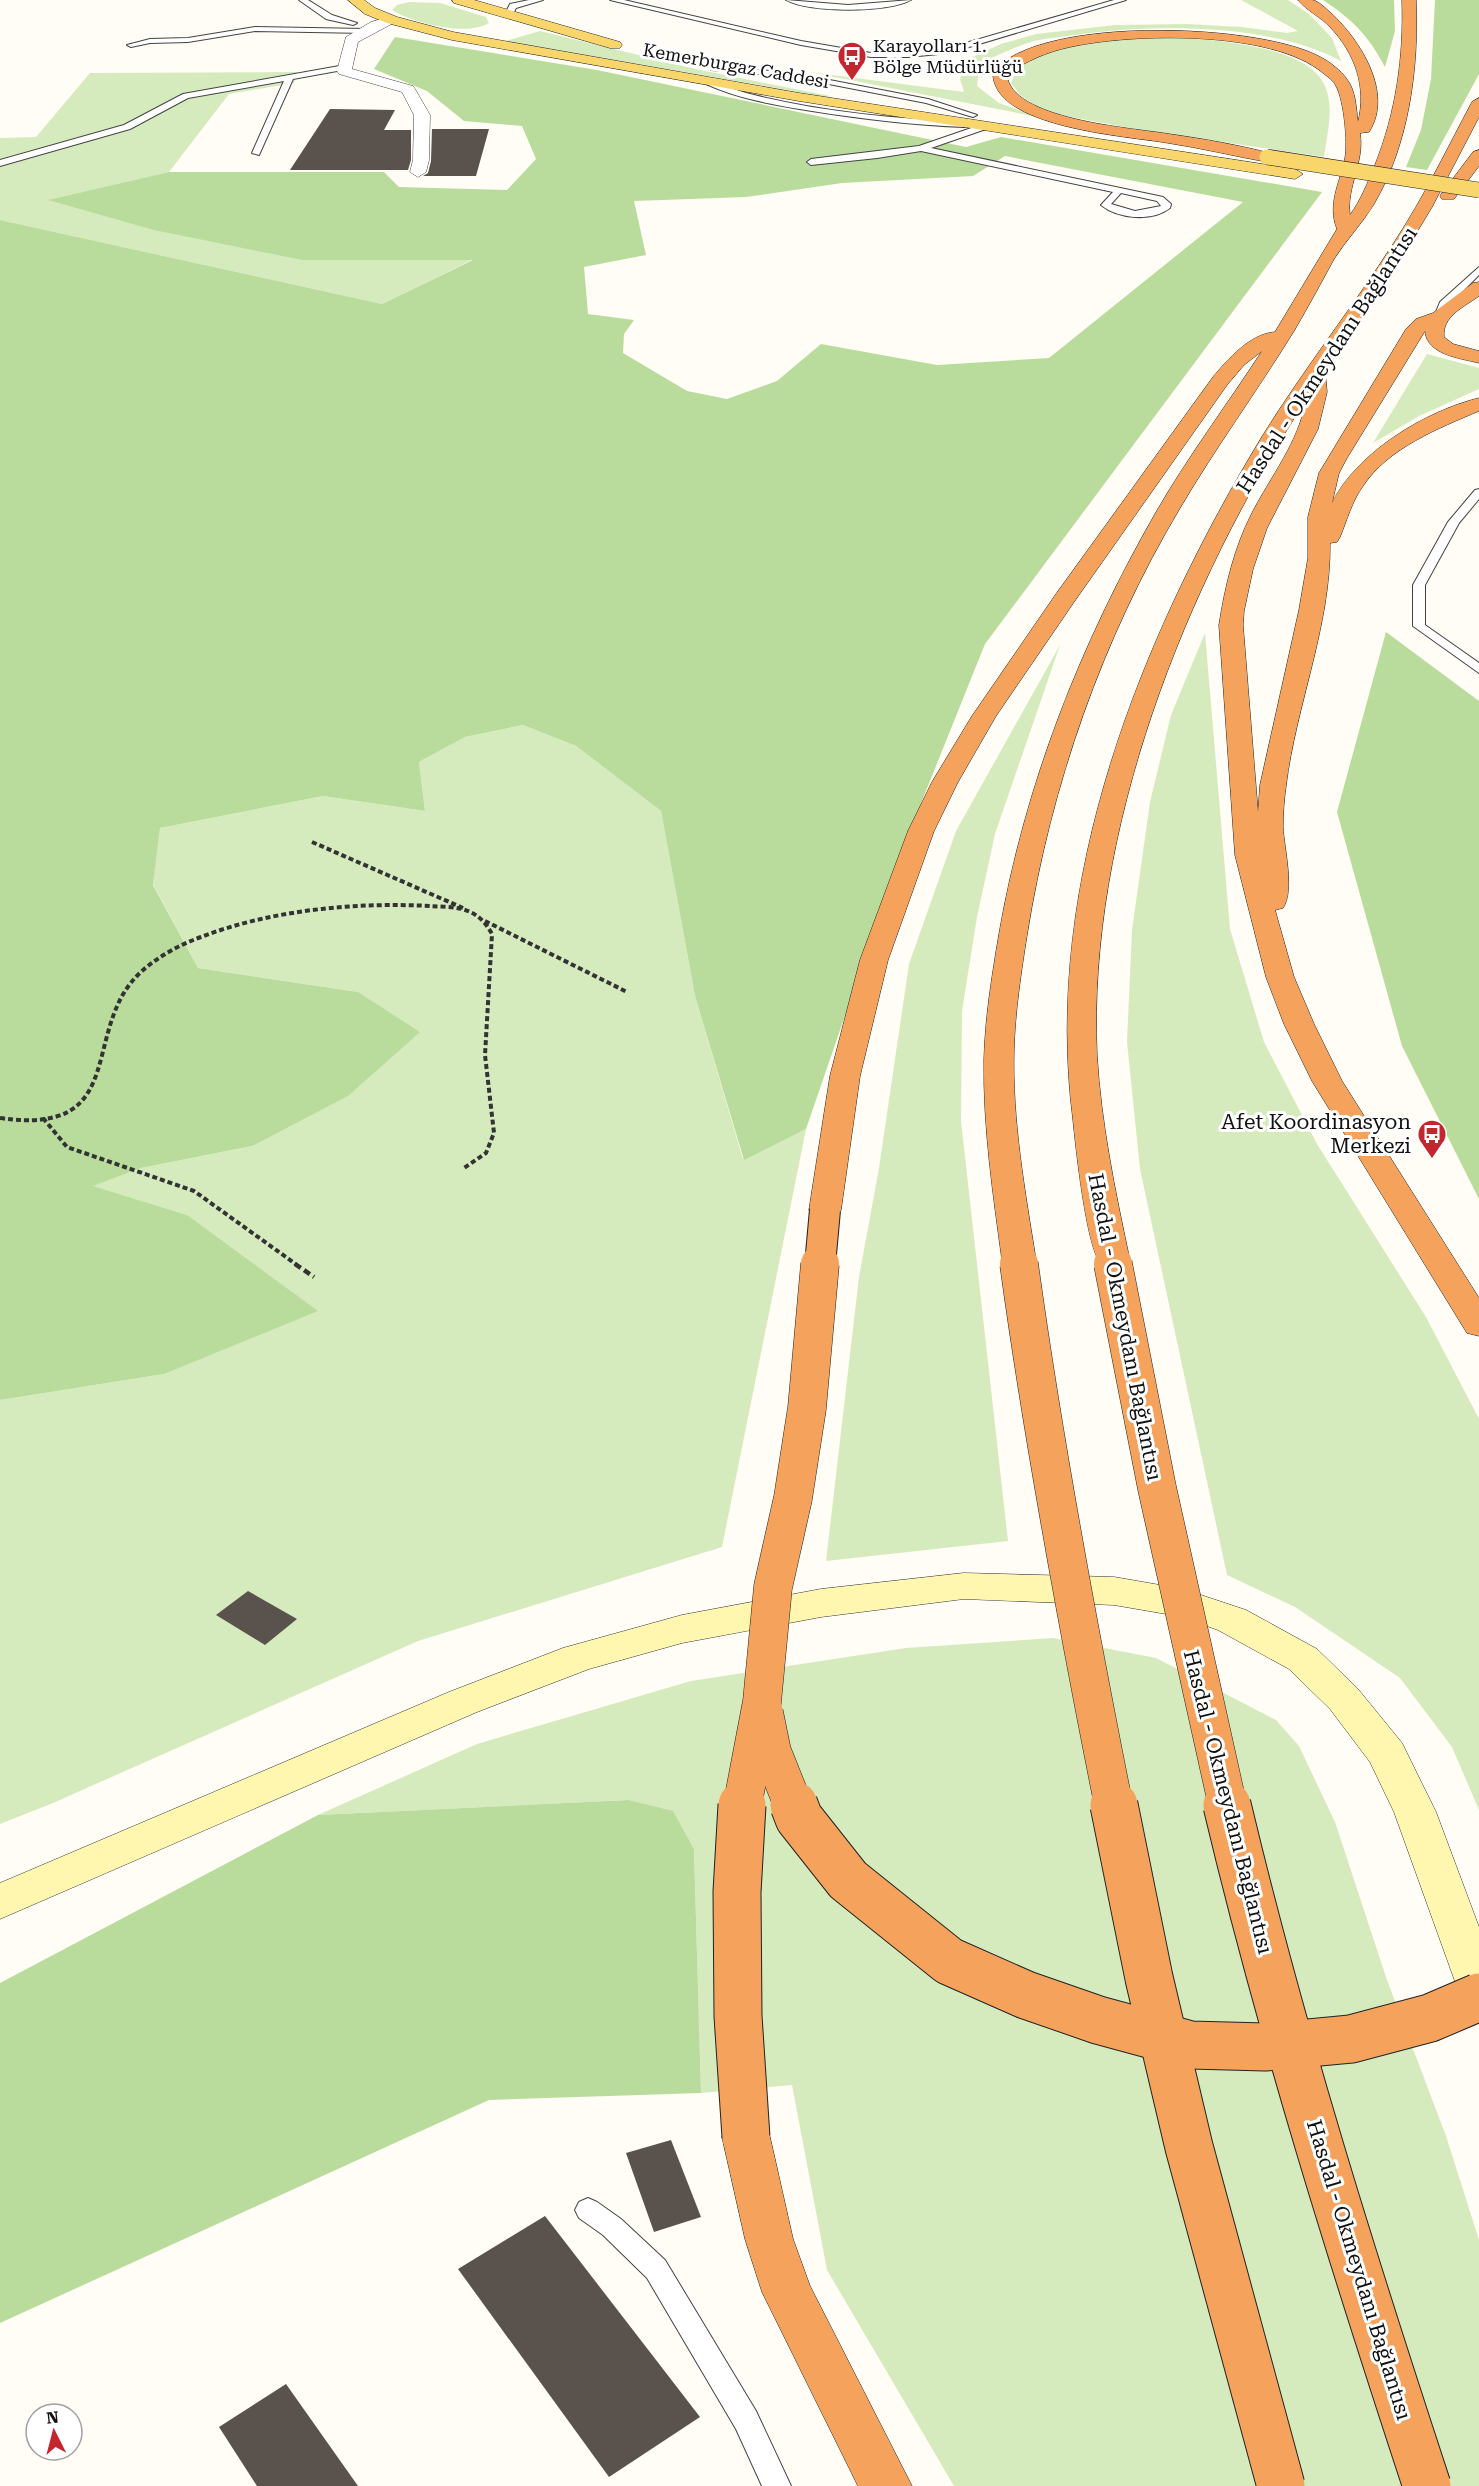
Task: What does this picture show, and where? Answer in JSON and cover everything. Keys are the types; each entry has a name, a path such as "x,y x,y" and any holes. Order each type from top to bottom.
{"highway":[{"path":"1305,0 1326,16 1353,44 1366,74 1368,89 1366,122 1363,133 1354,145"},
{"path":"1281,2486 1189,2147 1149,1978 1084,1658 1032,1354 1006,1174 999,1060 1004,996 1026,864 1066,722 1096,648 1136,567 1206,447 1283,333 1345,228 1361,213 1371,194 1398,118 1407,78 1410,40 1409,0"},
{"path":"1267,157 1098,127 1055,117 1014,99 1004,91 1000,72 1020,57 1039,49 1088,38 1170,34 1250,41 1308,57 1337,76 1346,93 1354,145 1340,208 1345,228"},
{"name":"Hasdal - Okmeydanı Bağlantısı","path":"1427,2486 1328,2176 1278,2002 1229,1810 1162,1523 1089,1126 1082,1029 1084,958 1110,810 1140,712 1180,610 1242,490 1280,425 1360,309 1420,214 1479,102"},
{"path":"1420,214 1440,207 1479,155"},
{"path":"1268,936 1274,893 1270,826 1273,785 1311,610 1319,558 1319,517 1329,473 1413,333 1479,287"},
{"path":"1439,317 1434,328 1435,339 1446,348 1479,357"},
{"path":"886,2486 787,2292 769,2239 746,2137 738,2016 737,1892 742,1796 762,1702 773,1587 793,1498 807,1408 825,1210 845,1076 874,960 921,831 945,782 984,716 1037,638 1236,360 1254,346 1283,333"},
{"path":"1316,372 1318,385 1314,419 1261,517 1234,597 1231,625 1248,855 1268,936 1299,1024 1327,1081 1479,1325"},
{"path":"1319,558 1348,494 1370,466 1417,432 1479,404"},
{"path":"762,1702 772,1752 799,1818 848,1880 949,1961 1026,1995 1098,2020 1190,2045 1265,2048 1351,2039 1430,2018 1479,1997"}],"main road":[{"path":"355,0 370,22 384,3"},
{"name":"Kemerburgaz Caddesi","path":"459,0 502,23 634,49"},
{"name":"Kemerburgaz Caddesi","path":"392,20 433,32 711,74 973,122 1479,204"},
{"path":"433,32 470,33 502,23"},
{"name":"Kemerburgaz Caddesi","path":"698,64 711,74"},
{"name":"Kemerburgaz Caddesi","path":"973,122 1267,157 1479,190"},
{"path":"0,1902 462,1702 577,1658 661,1635 822,1603 964,1586 1114,1591 1183,1603 1232,1620 1303,1659 1344,1700 1387,1754 1415,1812 1479,1987"}],"street":[{"path":"392,20 370,22 351,40 344,71 408,89 422,115 421,160 418,172"}],"lane":[{"path":"303,0 329,17 348,23 370,22"},
{"path":"509,0 521,3"},
{"path":"502,23 510,9 521,3 539,0"},
{"path":"614,0 801,44 871,55 908,55 946,51 1122,0"},
{"path":"790,0 812,6 837,7 907,0"},
{"path":"130,45 150,41 188,40 255,29 370,22"},
{"path":"0,163 127,127 186,96 345,67"},
{"path":"256,153 289,78"},
{"path":"811,162 924,148 964,136 973,122"},
{"path":"924,148 1120,190 1160,199 1166,204 1165,208 1148,213 1127,214 1116,211 1106,205 1109,199 1120,190"},
{"path":"1439,317 1444,304 1479,270"},
{"path":"1479,492 1454,522 1419,585 1419,626 1479,669"},
{"path":"588,2210 612,2227 656,2269 746,2420 777,2486"}],"path":[{"path":"312,842 467,910 627,992"},
{"path":"0,1118 28,1122 80,1104 95,1083 115,1007 142,972 158,957 197,938 233,926 366,904 409,903 467,910"},
{"path":"464,1168 486,1153 494,1132 485,1055 492,934 484,920"},
{"path":"43,1118 67,1147 194,1191 314,1277"}],"green space":[{"path":"1241,0 1288,0 1309,14 1332,38 1341,61 1281,39 1247,33 1175,28 1106,31 1039,40 980,64 977,86 999,103 1038,117 809,72 964,92 960,79 968,59 1001,44 1036,34 1115,25 1186,24 1242,27 1287,33 1298,31"},
{"path":"1323,0 1394,0 1395,31 1385,67 1359,29"},
{"path":"1435,0 1479,0 1479,74 1427,170 1406,167 1421,130 1431,79"},
{"path":"409,2 440,3 486,17 489,23 467,29 440,27 426,24 392,10 397,5"},
{"path":"540,31 700,70 830,96 505,41"},
{"path":"395,37 597,70 966,147 1001,137 1322,192 985,644 901,853 806,1129 744,1160 695,996 661,811 576,746 523,725 465,737 419,762 425,811 323,796 160,828 153,885 198,968 358,992 420,1032 348,1096 252,1146 141,1168 93,1186 187,1215 318,1311 164,1374 0,1400 0,220 382,304 473,260 302,260 154,230 48,200 169,172 384,172 399,187 507,190 536,159 522,126 464,121 427,91 374,69","holes":["1005,156 1243,202 1049,358 937,365 821,344 777,381 727,399 687,391 623,353 624,334 634,320 588,314 584,267 646,255 634,201 746,197 842,183 973,176"]},
{"path":"1166,37 1253,46 1297,60 1313,71 1324,84 1329,101 1330,111 1324,157 1129,128 1061,115 1037,107 1020,95 1011,83 1019,65 1062,47 1125,38"},
{"path":"297,72 294,83 229,94 169,172 50,200 302,260 474,259 382,304 0,220 0,138 36,137 90,73"},
{"path":"1427,354 1479,368 1479,389 1419,416 1373,443"},
{"path":"1386,632 1479,701 1479,1199 1402,1046 1337,812"},
{"path":"1205,633 1230,929 1264,1042 1317,1144 1426,1317 1479,1419 1479,1810 1452,1747 1400,1678 1295,1607 1227,1575 1140,1169 1127,1042 1132,930 1150,802 1171,715"},
{"path":"1060,645 995,834 977,917 962,1011 961,1121 1008,1541 826,1561 859,1277 879,1168 909,964 956,831"},
{"path":"523,725 576,746 661,811 695,996 743,1159 806,1129 722,1547 418,1641 53,1803 0,1824 0,1400 164,1374 187,1215 92,1186 141,1168 252,1146 358,992 198,968 153,884 160,828 323,796 425,811 419,762 465,737"},
{"path":"1053,1638 1156,1658 1276,1720 1299,1746 1335,1822 1387,1980 1446,2136 1479,2240 1479,2486 954,2486 827,2270 792,2085 701,2093 694,1849 673,1812 629,1800 318,1815 477,1744 691,1681 906,1648"},
{"path":"629,1800 673,1811 694,1849 701,2093 489,2100 0,2323 0,1983 318,1815"}],"building":[{"path":"330,109 395,110 384,130 411,130 411,160 408,170 290,170"},
{"path":"432,129 489,129 476,176 423,176 428,173 431,161"},
{"path":"248,1591 297,1619 265,1645 216,1615"},
{"path":"671,2140 701,2217 654,2232 626,2153"},
{"path":"545,2216 700,2417 609,2477 458,2269"},
{"path":"286,2384 358,2486 257,2486 219,2427"}],"place":[{"name":"Karayolları 1. Bölge Müdürlüğü","path":"852,82"},
{"name":"Afet Koordinasyon Merkezi","path":"1432,1160"}]}
